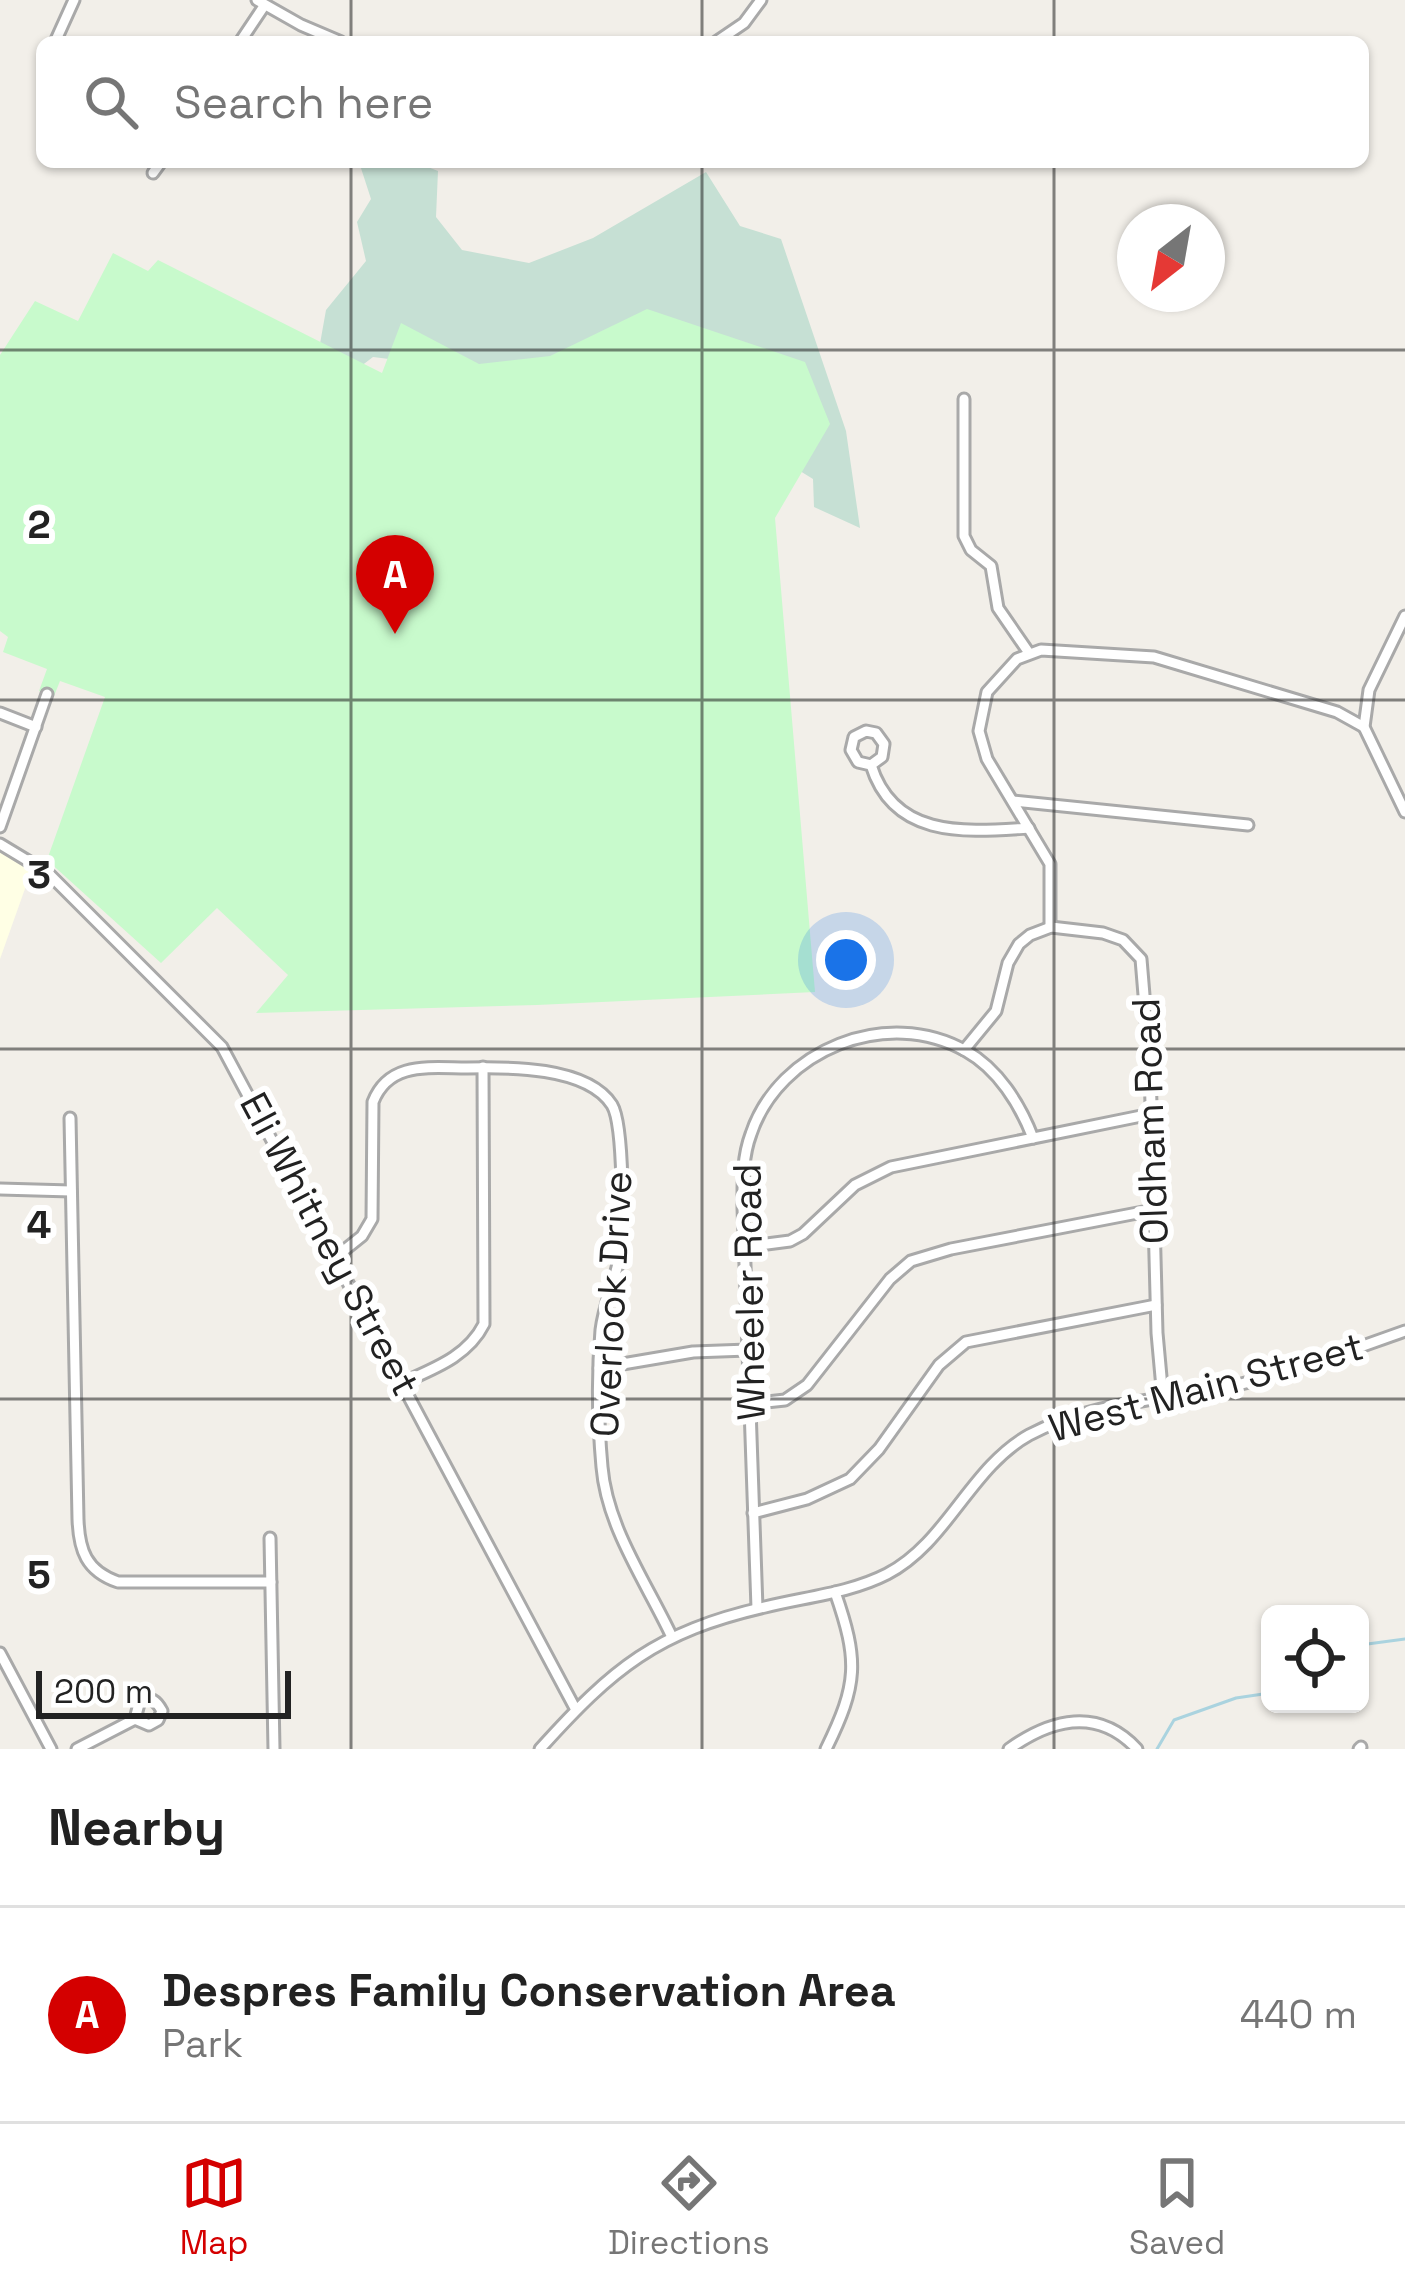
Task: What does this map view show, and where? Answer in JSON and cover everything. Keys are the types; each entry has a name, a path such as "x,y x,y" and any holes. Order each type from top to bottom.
{"street":[{"path":"58,36 74,0"},
{"path":"724,36 744,22 761,0"},
{"path":"243,36 261,3 329,36"},
{"path":"153,173 157,168"},
{"path":"964,399 964,536 971,550 991,566 998,608 1029,653"},
{"path":"1405,616 1369,690 1364,727 1405,812"},
{"path":"964,1050 996,1011 1012,953 1030,934 1050,927 1050,864 987,759 979,718 995,680 1016,659 1029,653 1084,651 1154,657 1328,709 1364,727"},
{"path":"0,827 47,694"},
{"path":"0,712 36,727"},
{"path":"871,765 889,802 919,822 967,829 1029,827"},
{"path":"1013,801 1248,824"},
{"name":"Eli Whitney Street","path":"0,844 33,862 64,888 222,1047 576,1710"},
{"name":"Oldham Road","path":"1050,927 1114,936 1141,959 1163,1399"},
{"name":"Wheeler Road","path":"757,1608 744,1168 750,1136 765,1103 786,1077 814,1055 868,1035 925,1037 964,1050 983,1063 1012,1096 1033,1138"},
{"name":"Overlook Drive","path":"337,1256 362,1236 372,1219 373,1102 383,1083 404,1070 510,1066 544,1071 601,1093 615,1110 621,1245 604,1312 599,1368 602,1470 609,1508 671,1636"},
{"path":"404,1382 455,1357 484,1324 483,1067"},
{"path":"744,1247 790,1241 803,1234 855,1185 892,1167 1150,1114"},
{"path":"70,1118 82,1552 98,1574 118,1582 271,1582"},
{"path":"0,1189 71,1191"},
{"path":"749,1404 785,1400 807,1385 890,1279 910,1262 950,1249 1153,1210"},
{"path":"753,1513 824,1492 862,1469 940,1365 966,1342 1156,1305"},
{"name":"West Main Street","path":"540,1749 624,1664 671,1636 757,1608 836,1592 878,1578 909,1559 990,1465 1026,1437 1091,1413 1298,1369 1405,1331"},
{"path":"599,1368 692,1352 748,1350"},
{"path":"270,1538 274,1749"},
{"path":"826,1749 845,1713 853,1674 836,1592"},
{"path":"0,1653 51,1749"},
{"path":"77,1749 135,1719"},
{"path":"1009,1749 1046,1728 1076,1720 1115,1730 1137,1749"}],"shaded area":[{"path":"361,168 438,171 436,217 462,250 529,263 593,238 706,172 740,226 781,239 846,431 860,528 814,507 813,479 740,434 405,361 373,357 348,376 318,355 326,310 366,261 357,222 371,199"},
{"path":"0,851 32,869 0,959"}],"green space":[{"path":"113,253 148,271 158,260 382,373 401,323 479,364 550,356 647,309 805,362 830,424 775,518 815,992 256,1013 288,975 217,908 161,963 47,860 105,697 60,681 54,696 39,691 47,669 3,652 8,637 0,631 0,355 35,301 78,321"}],"waterway":[{"path":"1369,1644 1405,1639"},
{"path":"1157,1749 1174,1720 1261,1694"}],"place":[{"name":"Despres Family Conservation Area","path":"395,634"}]}
